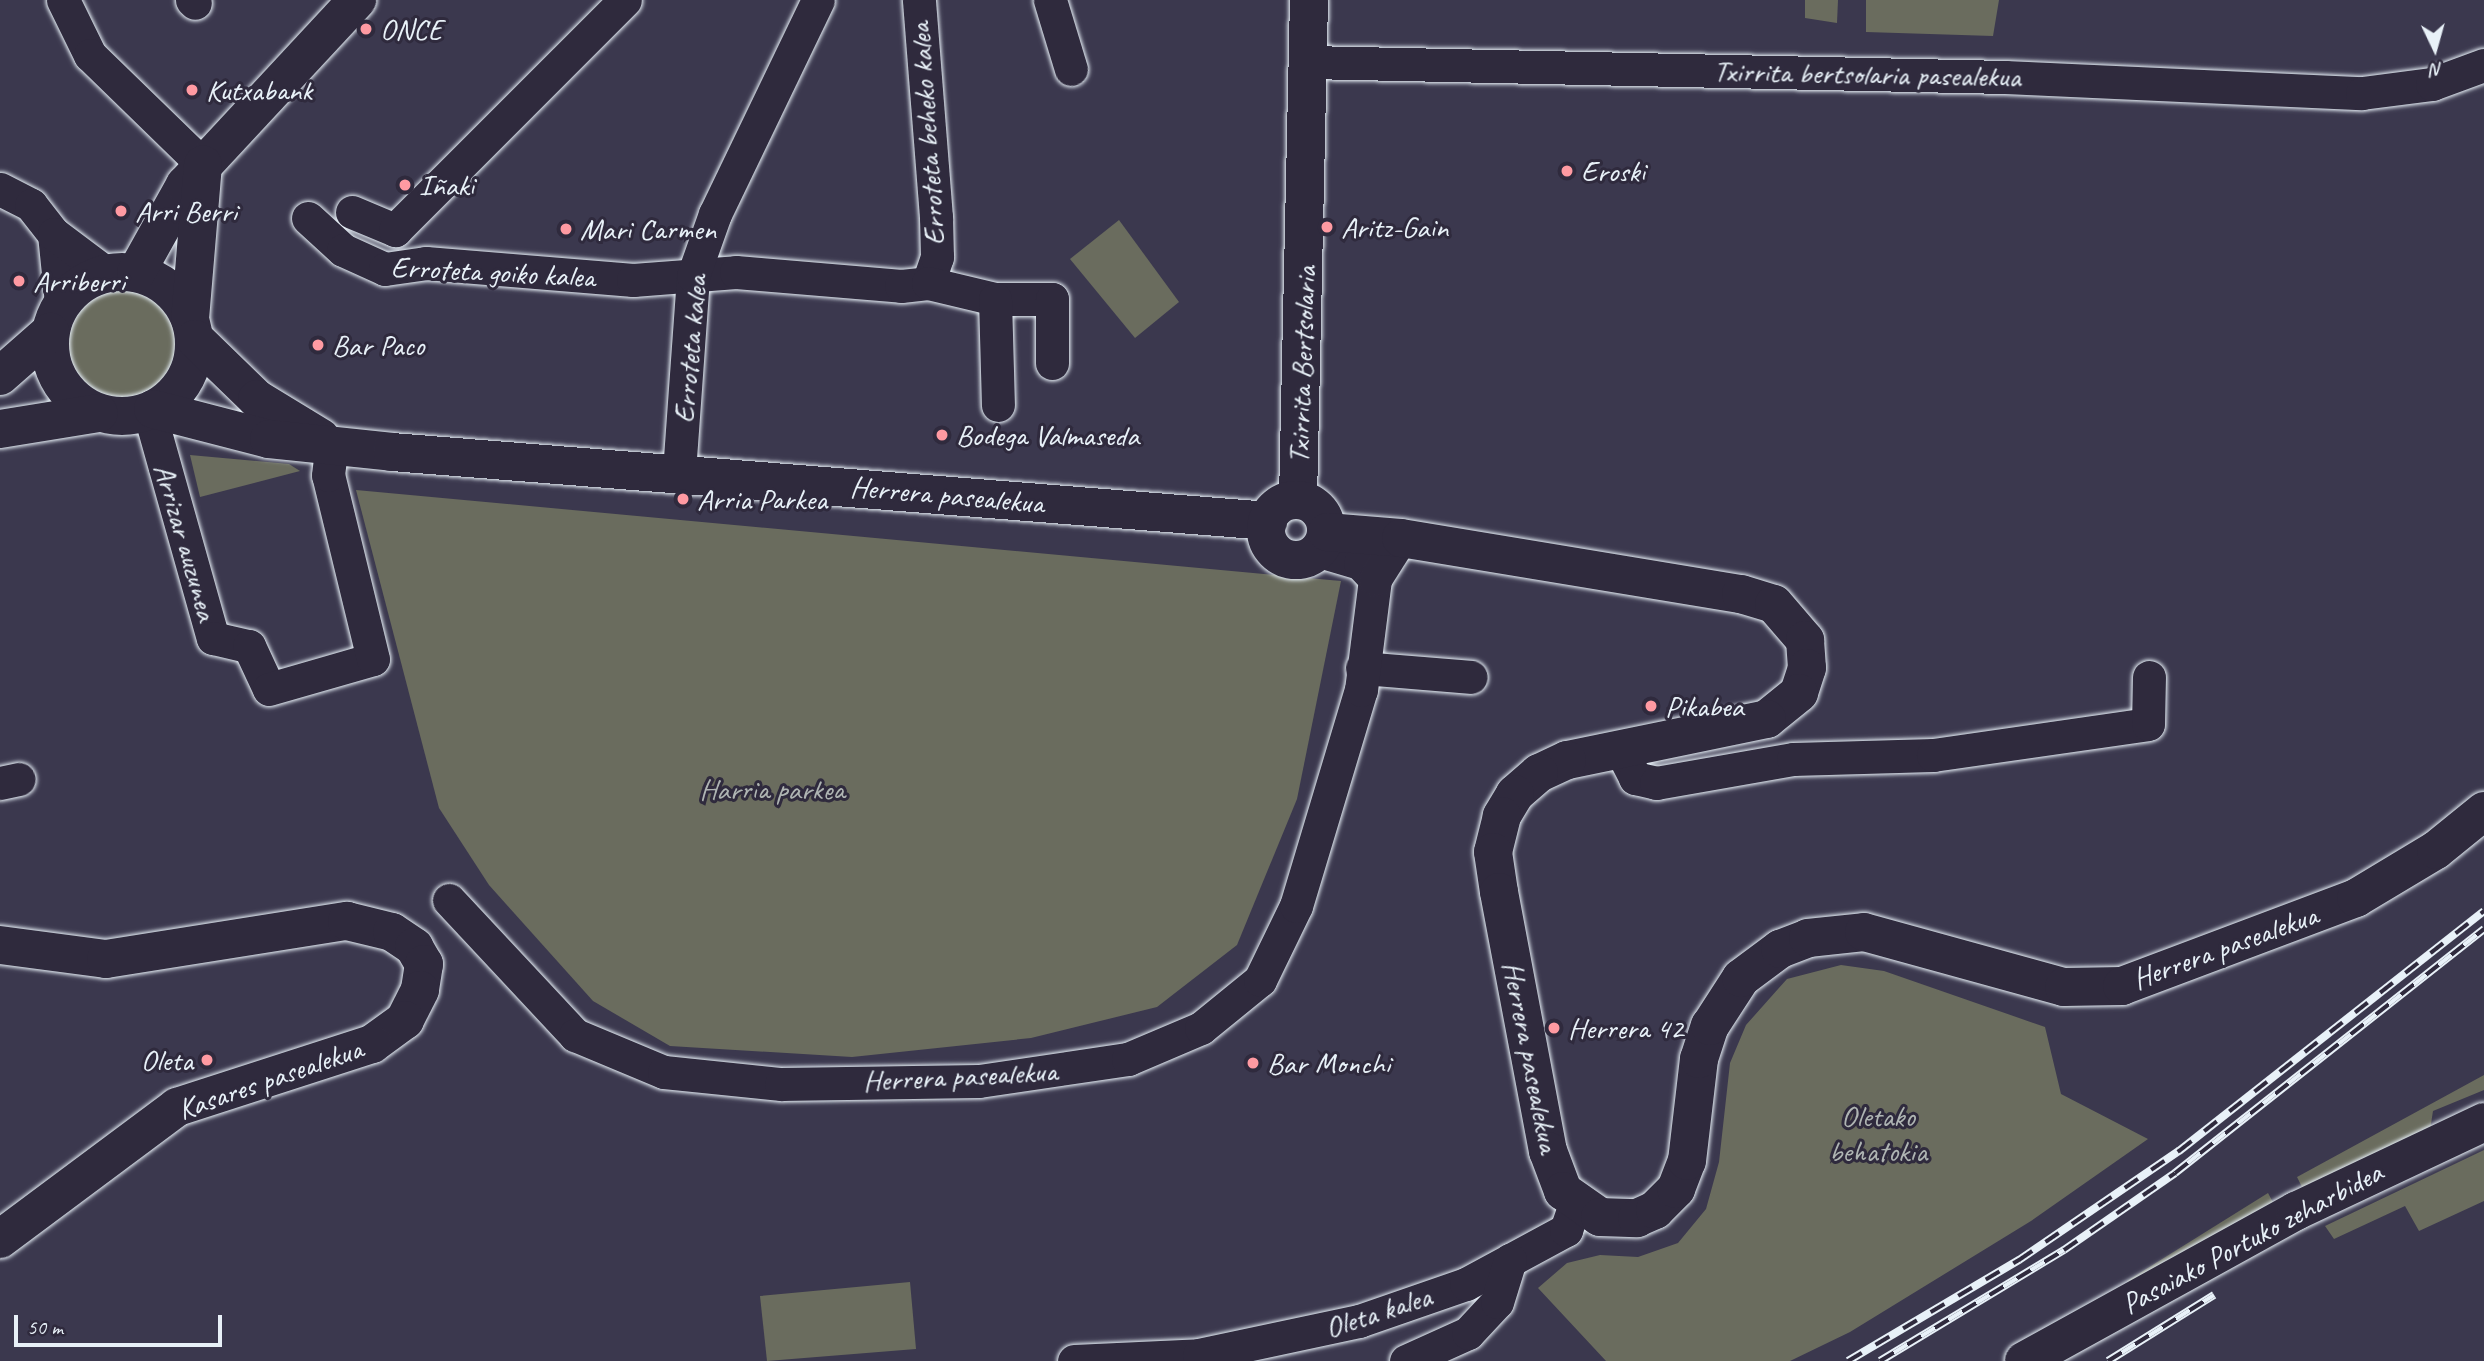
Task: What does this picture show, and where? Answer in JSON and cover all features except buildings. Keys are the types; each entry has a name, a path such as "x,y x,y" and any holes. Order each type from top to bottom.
{"street":[{"path":"0,429 99,413 151,410 181,386 192,329 203,165 90,55 63,0"},
{"path":"0,376 55,318 71,290 121,273 203,165 357,0"},
{"name":"Erroteta goiko kalea","path":"352,212 395,230 625,0"},
{"name":"Erroteta kalea","path":"680,472 693,276 715,214 818,0"},
{"name":"Erroteta beheko kalea","path":"693,276 736,272 901,286 928,282 937,257 936,217 919,0"},
{"path":"1050,0 1070,69"},
{"path":"1308,62 1309,0"},
{"name":"Txirrita bertsolaria pasealekua","path":"1308,62 2006,76 2362,93 2432,84 2484,65"},
{"name":"Txirrita Bertsolaria","path":"1283,511 1308,62"},
{"path":"0,189 31,205 54,234 121,273 169,289 192,329"},
{"name":"Erroteta goiko kalea","path":"308,218 344,250 385,269 426,263 633,280 693,276"},
{"path":"54,234 55,318 51,361 62,386 99,413"},
{"path":"928,282 995,299 1052,299 1052,363"},
{"path":"995,299 998,405"},
{"name":"Herrera pasealekua","path":"192,329 257,400 332,443"},
{"name":"Herrera pasealekua","path":"151,410 268,439 680,472 1283,511"},
{"name":"Arrizar auzunea","path":"151,410 213,638 248,646 269,688 373,659 328,475 332,443"},
{"path":"1323,541 1301,560 1281,556 1268,541 1283,511 1315,507 1323,541 1360,563 1375,579 1401,538"},
{"name":"Herrera pasealekua","path":"1323,541 1401,538 1741,594 1773,604 1797,625 1807,668 1799,694 1787,706 1749,723 1567,760 1539,773 1516,794 1502,816 1493,852 1548,1151 1554,1173 1575,1204 1600,1217 1637,1218 1676,1189 1687,1160 1699,1059 1710,1026 1741,978 1780,949 1808,938 1864,932 2064,987 2122,986 2357,898 2436,850 2484,811"},
{"name":"Herrera pasealekua","path":"449,900 575,1035 664,1072 780,1084 979,1081 1128,1059 1201,1028 1260,980 1296,906 1361,690 1375,579"},
{"path":"1362,668 1471,677"},
{"path":"1619,748 1635,778 1656,783 1793,759 1933,755 2148,724 2150,677"},
{"name":"Kasares pasealekua","path":"0,945 106,959 347,920 392,932 414,947 424,964 420,990 405,1020 372,1044 177,1107 0,1239"},
{"name":"Pasaiako Portuko zeharbidea","path":"2024,1361 2296,1211 2484,1122"},
{"name":"Oleta kalea","path":"1074,1361 1199,1355 1285,1340 1466,1284 1566,1230 1575,1204"},
{"name":"Oleta kalea","path":"1406,1361 1468,1333 1497,1302 1510,1260"}],"green space":[{"path":"1805,0 1838,0 1837,23 1805,18"},
{"path":"1866,0 1999,0 1993,36 1866,32"},
{"path":"1119,220 1179,302 1135,338 1070,259"},
{"path":"122,289 143,293 161,304 172,322 176,343 172,364 161,382 143,393 122,397 101,393 83,382 72,364 68,343 72,322 83,304 101,293"},
{"path":"190,455 289,464 300,471 200,497"},
{"name":"Harria parkea","path":"356,490 1341,581 1297,799 1237,945 1157,1007 1031,1038 852,1057 670,1046 593,1001 489,885 439,808"},
{"name":"Oletako behatokia","path":"1841,965 1884,971 2045,1027 2061,1094 2148,1139 2031,1221 1850,1332 1790,1361 1606,1361 1538,1288 1567,1263 1600,1255 1638,1257 1678,1243 1706,1209 1719,1162 1730,1063 1746,1025 1787,979"},
{"path":"2484,1075 2484,1090 2433,1111 2430,1130 2304,1191 2297,1177"},
{"path":"2484,1150 2484,1201 2419,1231 2405,1206 2334,1239 2325,1226"},
{"path":"2268,1193 2275,1206 2130,1286 2127,1281"},
{"path":"910,1282 916,1349 767,1361 760,1296"}],"railway":[{"path":"1848,1361 2019,1260 2179,1151 2484,911"},
{"path":"1880,1361 2064,1250 2175,1173 2484,929"},
{"path":"2108,1361 2214,1295"}],"place":[{"name":"ONCE","path":"366,29"},
{"name":"Kutxabank","path":"192,90"},
{"name":"Eroski","path":"1567,171"},
{"name":"Iñaki","path":"405,185"},
{"name":"Arri Berri","path":"121,211"},
{"name":"Aritz-Gain","path":"1327,227"},
{"name":"Mari Carmen","path":"566,229"},
{"name":"Arriberri","path":"19,281"},
{"name":"Bar Paco","path":"318,345"},
{"name":"Bodega Valmaseda","path":"942,435"},
{"name":"Arria Parkea","path":"683,499"},
{"name":"Pikabea","path":"1651,706"},
{"name":"Herrera 42","path":"1554,1028"},
{"name":"Oleta","path":"207,1060"},
{"name":"Bar Monchi","path":"1253,1063"}]}
